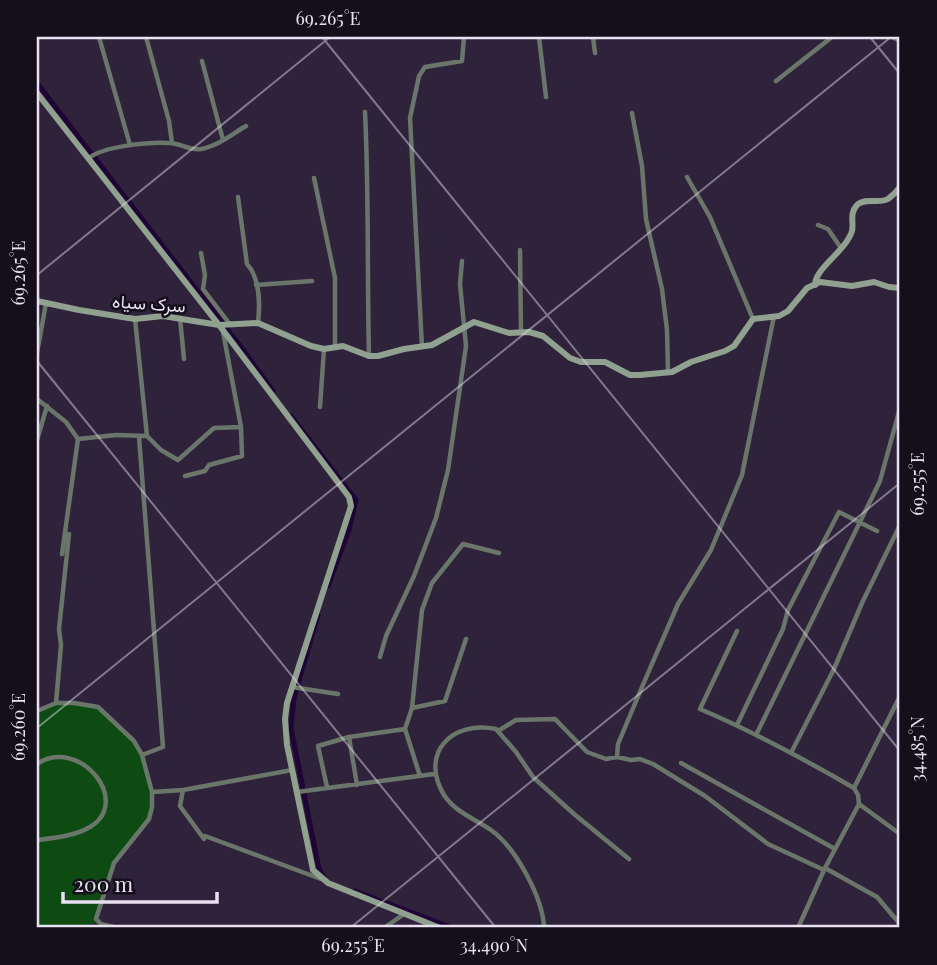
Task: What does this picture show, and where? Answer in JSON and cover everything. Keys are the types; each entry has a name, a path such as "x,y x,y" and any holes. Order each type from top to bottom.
{"street":[{"path":"99,37 130,145"},
{"path":"146,37 169,121 172,142"},
{"path":"422,346 410,118 419,76 425,67 462,61 464,37"},
{"path":"540,37 546,97"},
{"path":"593,37 595,53"},
{"path":"775,81 832,37"},
{"path":"892,37 900,41"},
{"path":"202,61 223,140"},
{"path":"37,93 223,325 349,497 351,506 285,719 313,870 328,884 404,914 422,925 440,928"},
{"path":"365,112 369,182 366,257 369,356"},
{"path":"632,113 642,166 646,219 662,289 668,372"},
{"path":"90,157 101,151 130,145 172,142 199,149 223,140 246,126"},
{"path":"687,177 710,217 753,319"},
{"path":"314,178 335,278 335,346"},
{"path":"815,285 817,275 835,258 852,232 851,217 855,207 862,201 887,200 900,187"},
{"path":"238,197 247,264 254,271 258,323 301,343 324,349 335,346 351,348 369,356 442,340 464,325 474,322 509,333 529,332 543,336 570,358 581,362 605,362 630,375 668,372 730,348 753,319 788,311 797,297 815,285 829,282 852,286 874,282 900,288"},
{"path":"818,225 828,229 841,248"},
{"path":"520,250 521,332"},
{"path":"186,476 205,471 209,465 242,456 241,427 223,325 203,289 205,275 201,253"},
{"path":"380,657 386,636 414,576 436,518 448,470 460,403 466,346 460,284 462,261"},
{"path":"256,285 312,282"},
{"name":"سرک سیاه","path":"37,301 135,318 180,317 223,325 258,323"},
{"path":"37,353 46,303"},
{"path":"617,757 618,744 678,604 711,550 742,475 774,316"},
{"path":"180,317 184,359"},
{"path":"135,318 147,436 161,450 178,460 214,428 241,427"},
{"path":"320,407 324,349"},
{"path":"37,399 66,422 78,439 62,554"},
{"path":"37,440 47,406"},
{"path":"757,733 880,481 900,408"},
{"path":"78,439 116,435 147,436"},
{"path":"139,437 163,747 142,755"},
{"path":"737,725 783,629 788,610 839,513 877,531"},
{"path":"792,752 900,525"},
{"path":"56,703 61,645 59,629 69,534"},
{"path":"421,776 405,729 412,708 422,610 432,583 463,544 499,553"},
{"path":"737,631 700,709 757,733 792,752 855,788 858,795 859,804 798,928"},
{"path":"412,708 445,701 466,639"},
{"path":"295,688 338,694"},
{"path":"855,788 900,696"},
{"path":"37,711 56,703 98,707 134,741 142,755 152,792 149,819 114,863 96,919 101,924 117,928"},
{"path":"498,732 516,720 555,719 587,752 606,759 640,759 653,764 705,796 768,844 825,869 877,897 900,924"},
{"path":"544,928 541,909 518,862 491,830 449,802 434,774 435,760 451,736 470,727 484,727 498,732 546,790 629,859"},
{"path":"327,787 318,746 349,737 405,729"},
{"path":"349,737 357,785"},
{"path":"37,764 55,756 81,762 100,780 105,792 105,804 102,814 93,826 37,840"},
{"path":"681,763 835,849"},
{"path":"152,792 183,790 293,770"},
{"path":"300,791 434,774"},
{"path":"183,790 180,806 204,839 205,836 322,879"},
{"path":"859,804 900,834"},
{"path":"384,928 404,914"}],"green space":[{"path":"56,703 98,707 134,741 142,755 152,792 149,819 114,863 98,922 77,928 37,928 37,711"}],"waterway":[{"path":"37,83 273,391"},
{"path":"291,416 356,500 349,530 328,586"},
{"path":"318,615 294,698 291,728 319,869 324,877"},
{"path":"355,891 453,928"}]}
